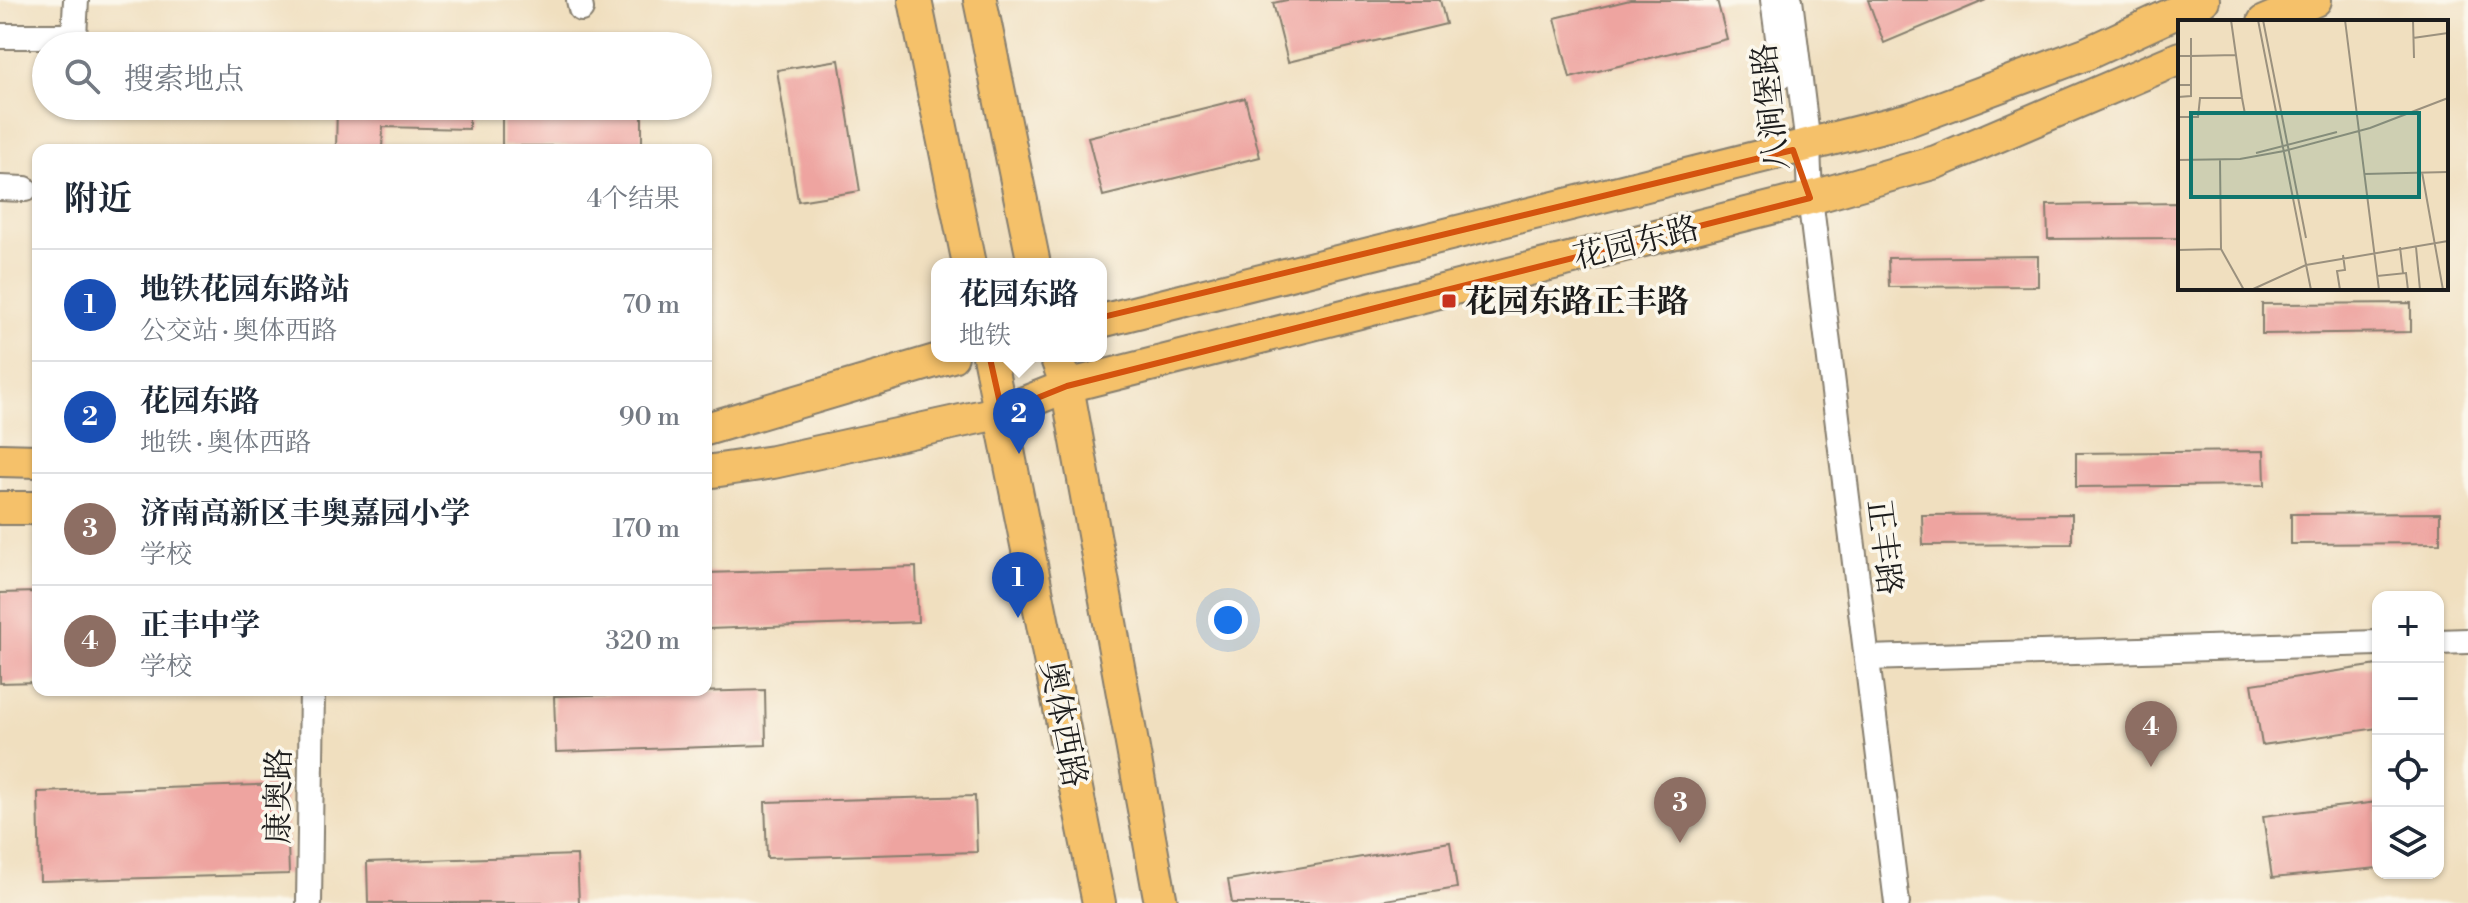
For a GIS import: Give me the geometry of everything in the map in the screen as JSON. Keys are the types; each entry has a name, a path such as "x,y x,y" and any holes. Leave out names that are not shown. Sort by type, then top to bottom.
{"main road":[{"path":"915,0 968,258"},
{"path":"980,0 1033,258"},
{"name":"花园东路","path":"1107,320 1911,119 2088,53 2203,0"},
{"path":"2269,20 2315,0"},
{"name":"花园东路","path":"712,471 773,462 1002,412 1067,386 1810,198 1936,162 2178,59"},
{"path":"712,427 932,362"},
{"name":"奥体西路","path":"990,362 1099,903"},
{"name":"奥体西路","path":"1058,362 1067,386 1161,903"},
{"path":"0,460 32,461"},
{"path":"0,508 32,508"}],"street":[{"path":"74,32 76,0"},
{"name":"八涧堡路","path":"1773,0 1810,198"},
{"name":"八涧堡路","path":"1790,0 1800,148"},
{"path":"0,36 32,36"},
{"path":"0,188 25,189"},
{"name":"正丰路","path":"1810,198 1897,903"},
{"path":"2444,642 2468,641"},
{"path":"1867,658 2372,643"},
{"name":"康奥路","path":"309,903 312,696"}],"highlighted area":[{"path":"1793,150 1810,198 1067,386 1002,412 987,345"}],"building":[{"path":"1287,0 1440,0 1446,24 1288,62 1273,3"},
{"path":"1630,0 1717,0 1727,39 1570,78 1555,18"},
{"path":"1868,0 1986,0 1884,43"},
{"path":"839,60 860,191 798,201 777,70"},
{"path":"1245,98 1260,157 1103,196 1088,137"},
{"path":"337,120 469,120 469,129 383,127 382,144 336,144"},
{"path":"502,120 642,120 642,144 502,144"},
{"path":"2178,203 2178,238 2048,239 2047,205"},
{"path":"2038,256 2038,286 1889,287 1888,258"},
{"path":"2411,303 2411,332 2262,334 2262,304"},
{"path":"2264,451 2265,485 2076,487 2076,453"},
{"path":"2440,513 2440,543 2291,544 2291,514"},
{"path":"2072,514 2072,544 1923,545 1922,515"},
{"path":"916,567 918,622 712,629 712,573"},
{"path":"32,592 32,682 0,683 0,593"},
{"path":"2372,666 2372,729 2262,745 2252,684"},
{"path":"765,690 766,745 556,752 554,696 712,696 712,692"},
{"path":"286,784 289,874 40,881 38,792"},
{"path":"975,796 977,852 767,858 765,802"},
{"path":"2372,803 2372,869 2272,878 2263,816"},
{"path":"1450,842 1457,888 1368,903 1232,903 1228,880"},
{"path":"577,855 579,903 368,903 367,862"}],"place":[{"name":"花园东路正丰路","path":"1449,301"},
{"name":"花园东路","path":"1019,454"},
{"name":"地铁花园东路站","path":"1018,618"},
{"name":"正丰中学","path":"2151,767"},
{"name":"济南高新区丰奥嘉园小学","path":"1680,843"}]}
